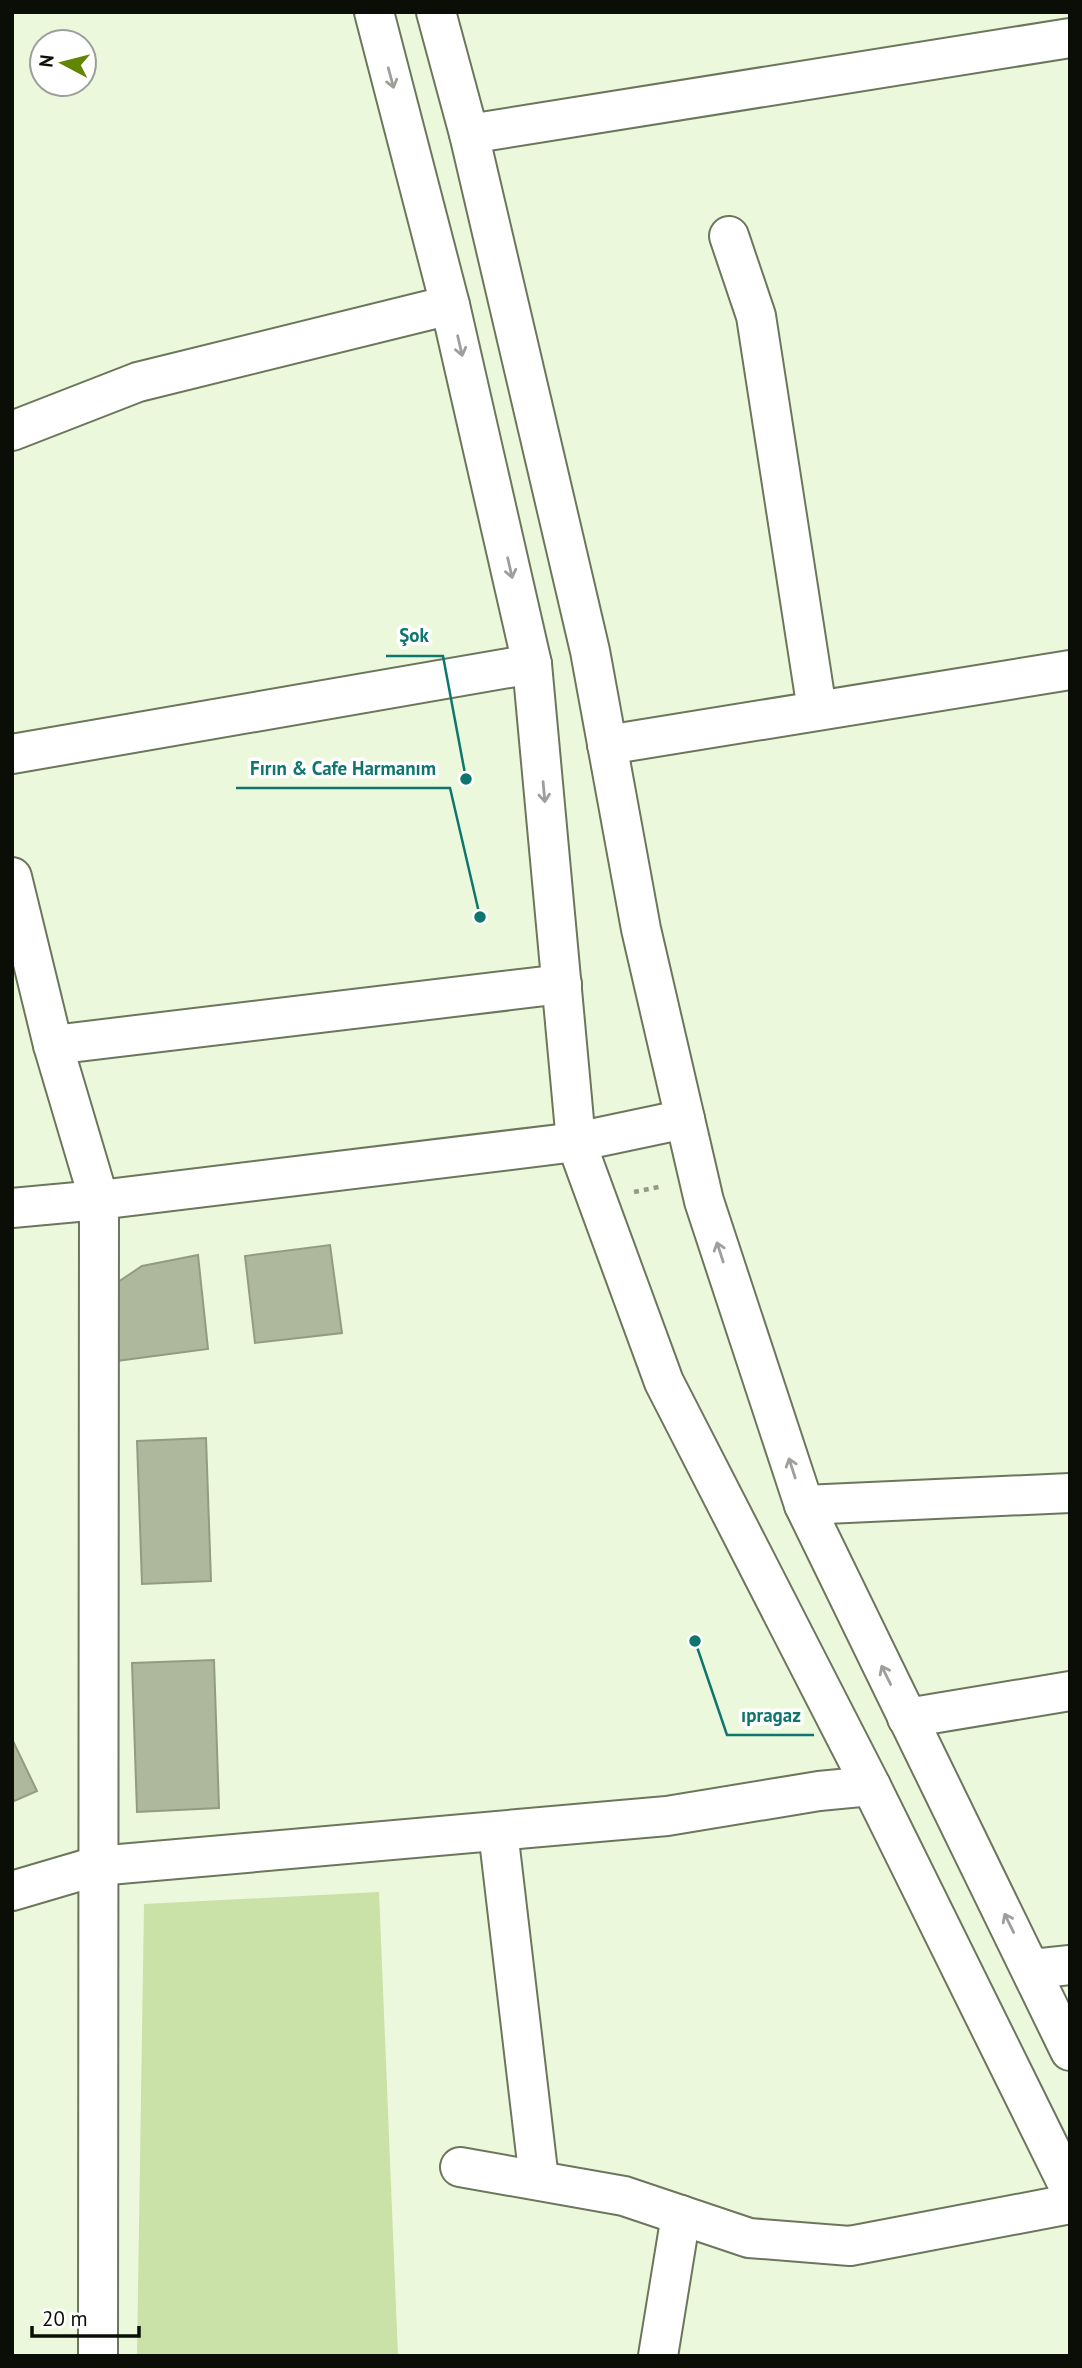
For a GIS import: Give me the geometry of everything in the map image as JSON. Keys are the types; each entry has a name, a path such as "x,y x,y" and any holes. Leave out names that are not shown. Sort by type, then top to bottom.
{"street":[{"path":"374,12 450,305 532,664 576,1142 664,1382 871,1786 1070,2189"},
{"path":"436,12 469,134 590,651 641,929 704,1201 804,1505 1070,2051"},
{"path":"469,134 1070,38"},
{"path":"729,236 756,316 817,710"},
{"path":"12,431 138,382 450,305"},
{"path":"12,754 532,664"},
{"path":"607,745 1070,670"},
{"path":"12,877 53,1045 99,1200 98,2356"},
{"path":"53,1045 562,984"},
{"path":"12,1208 99,1200 576,1142 685,1119"},
{"path":"804,1505 1070,1493"},
{"path":"907,1718 1070,1691"},
{"path":"12,1891 97,1866 667,1816 820,1791 871,1786"},
{"path":"498,1831 539,2180"},
{"path":"1032,1969 1070,1965"},
{"path":"460,2167 624,2196 749,2238 850,2246 1070,2204"},
{"path":"658,2356 681,2215"}],"path":[{"path":"597,1201 698,1178"}],"green space":[{"path":"379,1892 398,2356 137,2356 144,1904"}],"building":[{"path":"330,1245 342,1333 255,1343 245,1256"},
{"path":"198,1255 208,1349 116,1361 115,1284 142,1266"},
{"path":"206,1438 211,1581 142,1584 137,1441"},
{"path":"214,1660 219,1808 137,1812 132,1663"},
{"path":"12,1739 37,1791 12,1802"}],"place":[{"name":"Şok","path":"466,779"},
{"name":"Fırın & Cafe Harmanım","path":"480,917"},
{"name":"ıpragaz","path":"695,1641"}]}
